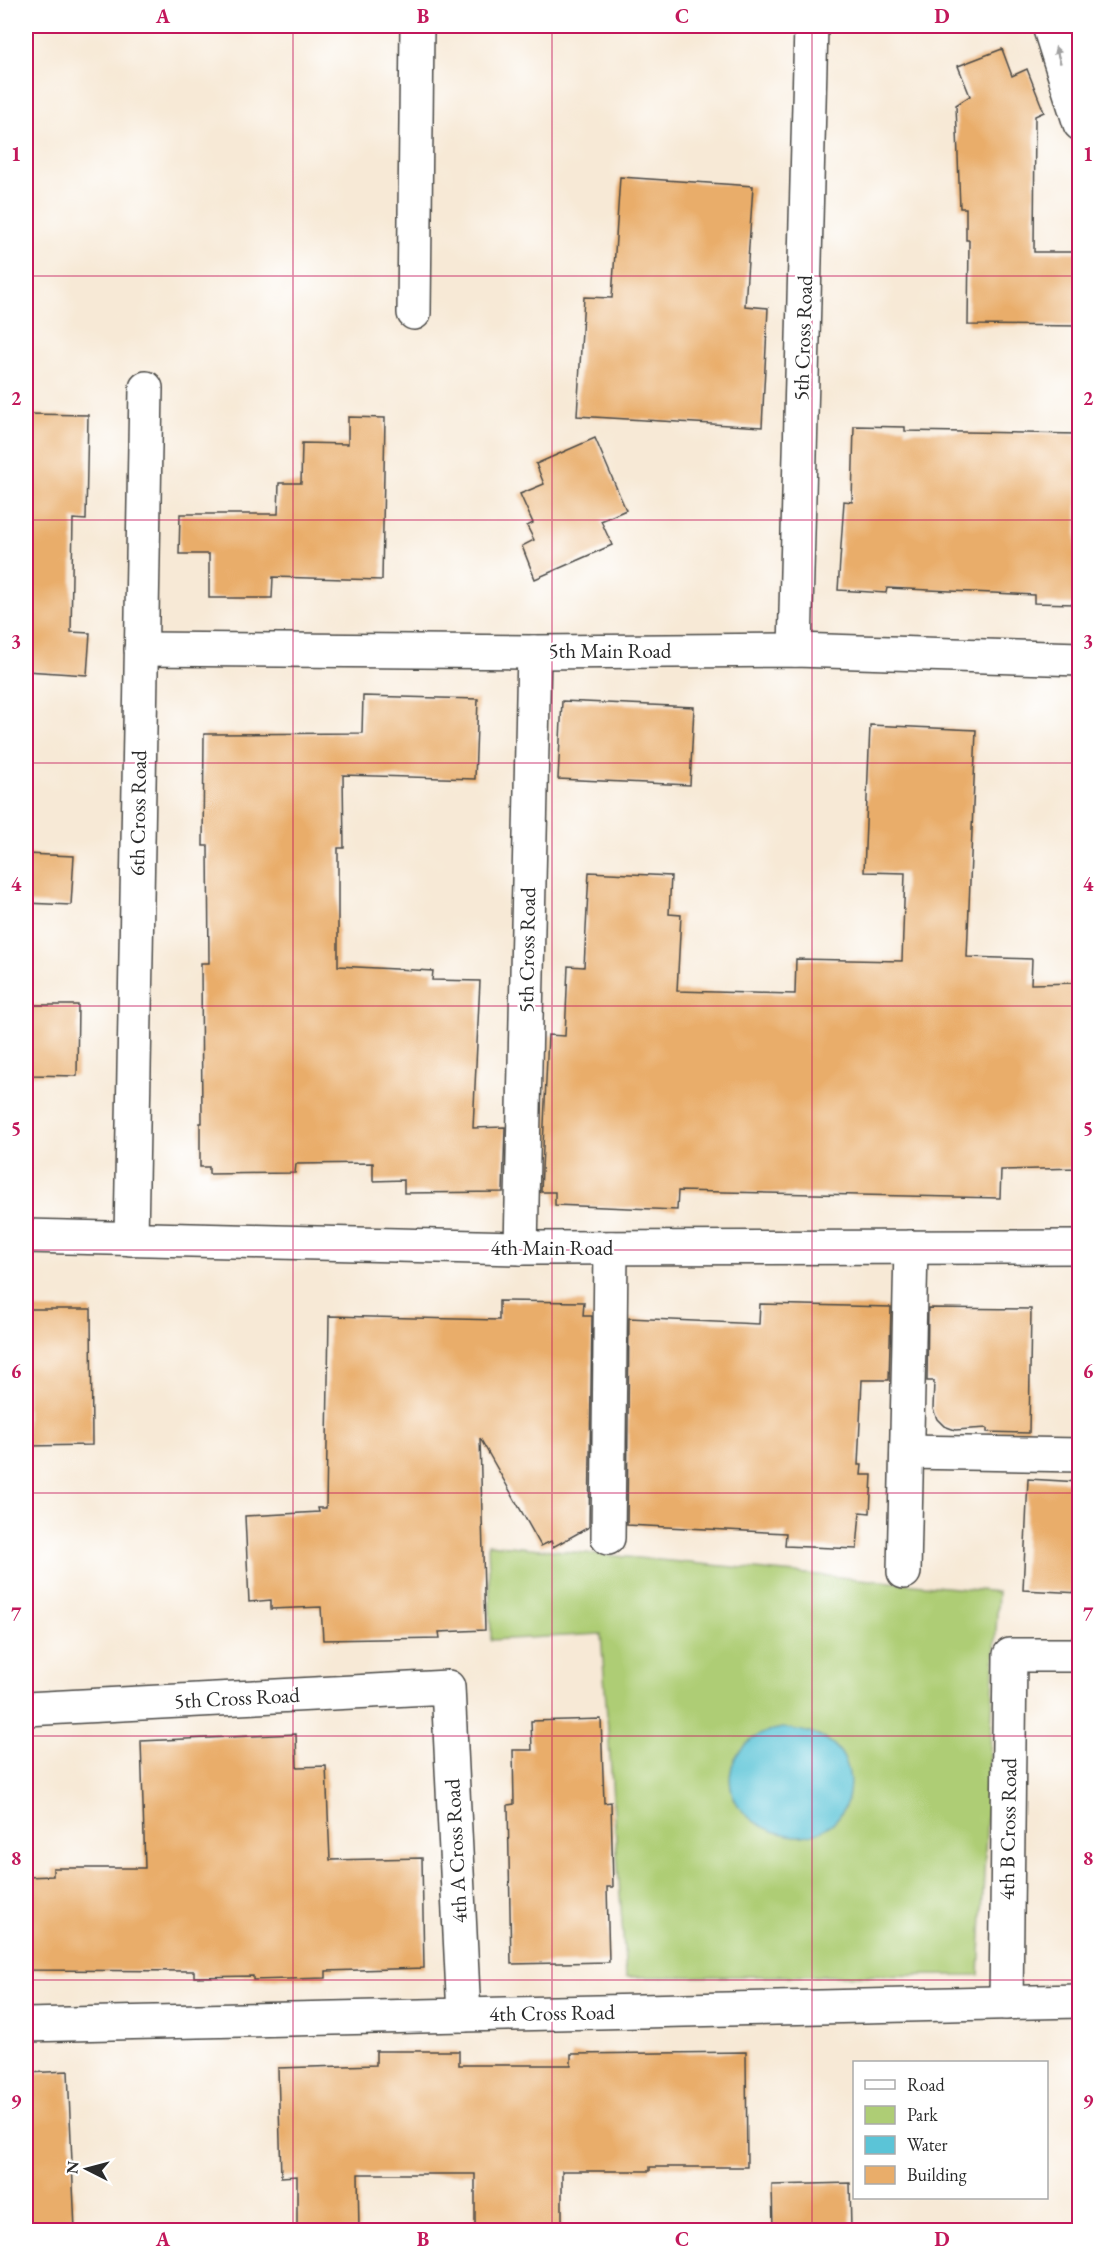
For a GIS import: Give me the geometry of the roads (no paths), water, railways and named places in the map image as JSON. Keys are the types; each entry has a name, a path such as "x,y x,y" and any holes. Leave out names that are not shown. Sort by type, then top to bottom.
{"street":[{"path":"414,313 417,26"},
{"name":"5th Cross Road","path":"795,650 811,26"},
{"path":"1049,26 1080,124"},
{"name":"6th Cross Road","path":"131,1239 146,388"},
{"name":"5th Main Road","path":"141,649 534,652 795,650 1080,659"},
{"name":"5th Cross Road","path":"521,1248 534,652"},
{"name":"4th Main Road","path":"26,1236 521,1248 1080,1247"},
{"path":"904,1572 911,1247"},
{"path":"608,1538 611,1248"},
{"path":"907,1452 1080,1455"},
{"name":"4th B Cross Road","path":"1006,2003 1010,1655 1080,1655"},
{"name":"5th Cross Road","path":"26,1709 448,1687"},
{"name":"4th A Cross Road","path":"448,1687 464,2015"},
{"name":"4th Cross Road","path":"26,2025 1080,2001"}],"water":[{"path":"783,1728 811,1733 827,1740 844,1758 848,1770 849,1795 845,1807 829,1826 808,1835 795,1836 773,1831 753,1821 739,1807 732,1791 730,1775 735,1759 745,1745 761,1734"}]}
